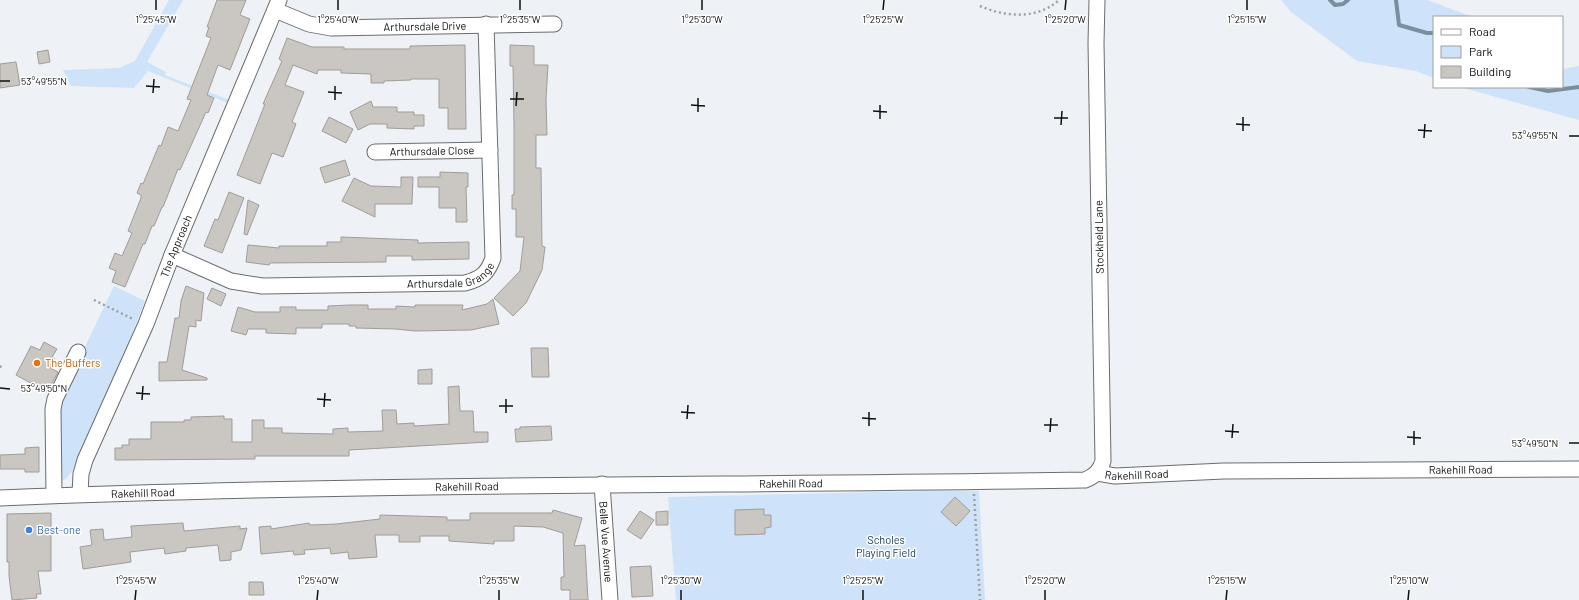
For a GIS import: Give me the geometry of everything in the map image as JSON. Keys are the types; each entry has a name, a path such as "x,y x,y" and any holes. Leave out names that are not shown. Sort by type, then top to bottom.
{"street":[{"name":"Stockheld Lane","path":"1097,0 1096,51 1103,461 1097,473"},
{"name":"Arthursdale Drive","path":"277,5 309,24 332,28 486,24 554,24"},
{"name":"The Approach","path":"80,494 81,474 86,460 146,324 172,255 277,5"},
{"name":"Arthursdale Grange","path":"172,255 231,281 262,286 465,283 484,275 490,267 493,258 486,24"},
{"name":"Arthursdale Close","path":"374,152 490,150"},
{"path":"54,495 53,409 55,399 78,352"},
{"name":"Rakehill Road","path":"0,498 80,494 602,484 1085,480 1097,473 1115,476 1224,471 1579,469"},
{"name":"Belle Vue Avenue","path":"602,484 610,600"}],"path":[{"path":"980,6 998,13 1017,15 1044,9 1059,0"},
{"path":"94,300 146,324"},
{"path":"0,366 3,369"},
{"path":"974,482 980,600"}],"green space":[{"path":"169,0 183,0 147,62 166,72 165,75 229,100 228,103 148,71 134,88 71,86 63,70 119,68 135,61"},
{"path":"1281,0 1427,0 1470,16 1433,16 1433,78 1416,71 1357,61 1291,12"},
{"path":"1579,66 1579,120 1464,88 1563,88 1563,69"},
{"path":"114,286 145,301 115,376 73,470 66,479 61,481 58,409 72,374"},
{"name":"Scholes Playing Field","path":"979,491 985,600 676,600 668,497"}],"building":[{"path":"217,0 246,0 240,15 250,19 230,70 218,65 207,95 214,98 208,113 206,112 180,170 178,169 163,207 154,226 152,226 145,244 143,244 125,287 112,282 116,271 109,268 115,253 122,256 132,233 128,231 141,198 141,195 137,193 141,183 143,184 159,145 161,146 168,127 178,131 191,100 187,99 211,38 206,36 209,27 207,27"},
{"path":"287,38 312,47 344,47 344,49 410,49 410,46 465,45 466,129 448,129 448,108 439,108 439,79 411,79 384,81 384,83 371,83 371,74 341,73 341,70 318,70 317,74 293,65 285,85 304,92 292,122 296,124 283,157 272,153 260,184 237,175 265,104 263,104 282,61 279,59"},
{"path":"510,45 534,46 534,65 548,65 546,100 547,135 536,135 536,168 541,168 542,246 545,247 542,270 526,303 513,316 494,298 520,271 524,237 516,237 516,209 512,209 512,195 514,195 514,125 513,66 510,66"},
{"path":"48,50 50,62 39,64 37,52"},
{"path":"16,62 20,85 0,88 0,64"},
{"path":"371,101 373,107 397,107 397,112 414,112 414,115 424,115 424,126 414,126 414,129 387,128 387,124 370,124 358,130 350,112"},
{"path":"329,117 353,129 346,143 322,131"},
{"path":"345,160 350,175 325,183 320,168"},
{"path":"440,172 468,173 468,187 466,187 467,222 456,222 456,208 439,208 439,187 418,187 418,177 440,177"},
{"path":"401,177 413,177 412,204 375,204 375,217 342,201 354,178 371,186 401,187"},
{"path":"229,192 244,198 222,253 204,246 215,219 218,220"},
{"path":"248,200 259,205 247,235 244,234"},
{"path":"341,237 418,240 418,243 469,242 469,259 412,260 412,256 386,256 386,262 270,263 269,265 246,262 248,245 279,248 279,246 327,246 327,242 341,242"},
{"path":"186,286 204,293 201,321 196,320 196,327 189,326 182,370 207,378 207,380 159,381 159,362 167,362 175,318 179,318 181,301"},
{"path":"212,288 226,294 221,306 207,299"},
{"path":"493,299 499,324 471,330 415,331 356,328 356,326 349,326 349,324 322,324 322,328 296,328 296,334 266,333 266,329 248,329 246,335 231,331 238,307 255,312 280,312 280,307 296,307 296,310 328,310 328,306 349,305 368,305 368,309 396,309 396,306 415,307 415,305 463,305 462,310 487,304"},
{"name":"The Buffers","path":"44,342 57,349 52,357 55,359 50,368 58,372 47,392 16,375 31,346 40,350"},
{"path":"531,348 548,348 549,377 532,377"},
{"path":"432,369 432,384 418,384 418,370"},
{"path":"459,386 460,411 473,411 474,432 488,432 488,442 349,450 349,456 255,456 255,459 115,460 115,448 122,448 122,445 129,445 129,439 151,439 151,422 184,422 184,420 191,420 191,417 224,416 224,419 232,419 232,442 252,442 252,420 264,420 264,428 282,428 282,433 333,434 333,429 348,428 348,432 383,431 382,410 396,410 397,424 414,423 414,426 449,424 448,387"},
{"path":"551,426 552,440 516,442 515,429 520,429 520,427"},
{"path":"39,447 39,472 25,472 25,469 0,469 0,455 25,454 25,448"},
{"path":"955,497 970,511 956,526 941,512"},
{"path":"764,509 764,515 771,515 771,527 765,528 765,534 735,535 735,510"},
{"path":"553,510 582,518 574,546 585,545 588,600 570,600 570,590 561,590 561,577 564,577 563,533 543,527 514,526 514,541 494,541 494,544 449,541 449,536 420,536 420,542 399,542 399,535 375,535 377,557 349,559 348,552 331,554 330,548 304,550 305,554 294,555 293,551 261,554 259,527 271,526 271,529 309,523 310,525 336,524 380,519 380,515 447,517 447,520 470,520 470,513 552,513"},
{"path":"640,511 654,520 641,539 627,530"},
{"path":"668,511 668,525 656,525 656,512"},
{"path":"51,513 51,571 38,571 41,594 36,594 37,598 12,600 9,562 7,562 7,514"},
{"path":"183,523 184,531 240,526 240,529 247,528 241,550 231,552 231,560 220,561 218,545 186,548 186,551 165,554 164,548 130,552 131,562 83,569 80,547 92,545 90,530 103,529 104,540 132,537 131,526"},
{"path":"651,566 653,596 632,597 630,567"},
{"path":"249,582 263,582 264,595 249,595"}],"waterway":[{"path":"1330,0 1335,5 1343,4 1348,0"},
{"path":"1396,0 1399,25 1427,33 1433,33"},
{"path":"1534,88 1548,91 1579,87"}],"place":[{"name":"The Buffers","path":"37,363"},
{"name":"Best-one","path":"29,530"}]}
